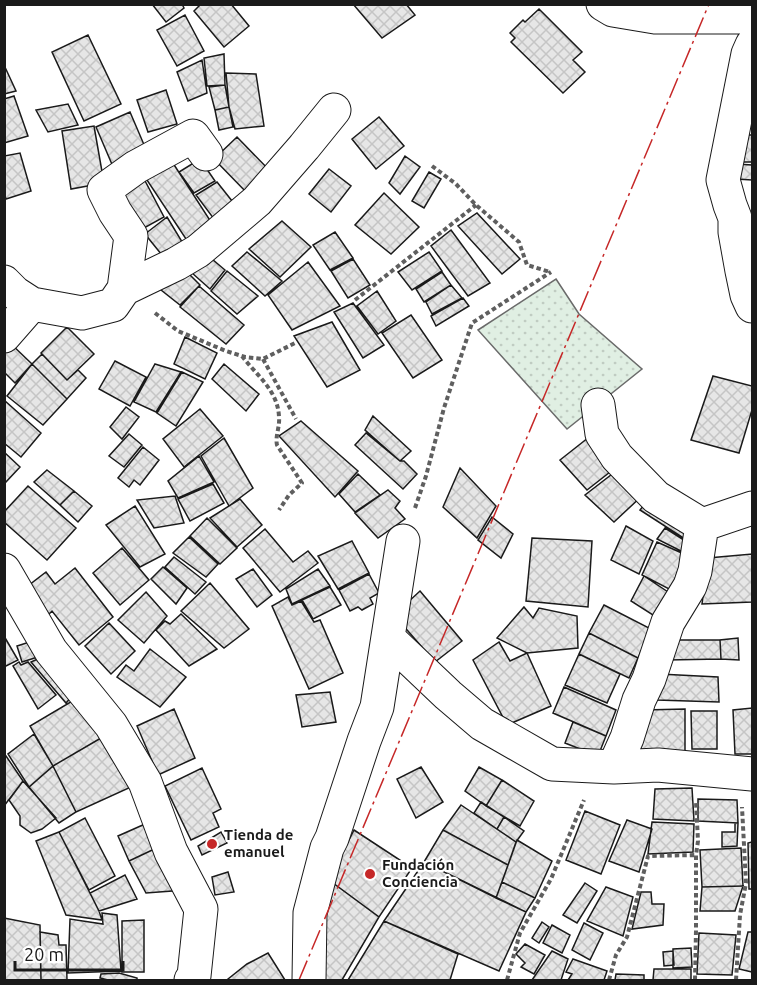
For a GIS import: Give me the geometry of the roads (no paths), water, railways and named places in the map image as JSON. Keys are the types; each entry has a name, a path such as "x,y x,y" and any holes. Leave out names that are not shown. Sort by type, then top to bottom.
{"street":[{"path":"603,4 614,10 655,17 753,17"},
{"path":"753,45 748,54 723,180 735,218 735,232 747,295 753,306"},
{"path":"124,289 198,251 257,201 334,110"},
{"path":"4,282 15,293 32,304 82,313 113,305 124,289 131,236 104,190 136,168 193,136 206,154"},
{"path":"4,336 32,304"},
{"path":"598,405 602,434 617,457 656,498 702,525 753,508"},
{"path":"606,766 627,738 668,621 690,586 695,571 702,525"},
{"path":"309,981 310,913 327,848 377,706 404,540"},
{"path":"4,570 51,651 111,725 145,782 171,852 201,909 194,976 191,981"},
{"path":"388,638 482,724 552,764 658,765 747,774"}],"place":[{"name":"Tienda de emanuel","path":"212,844"},
{"name":"Fundación Conciencia","path":"370,874"}]}
